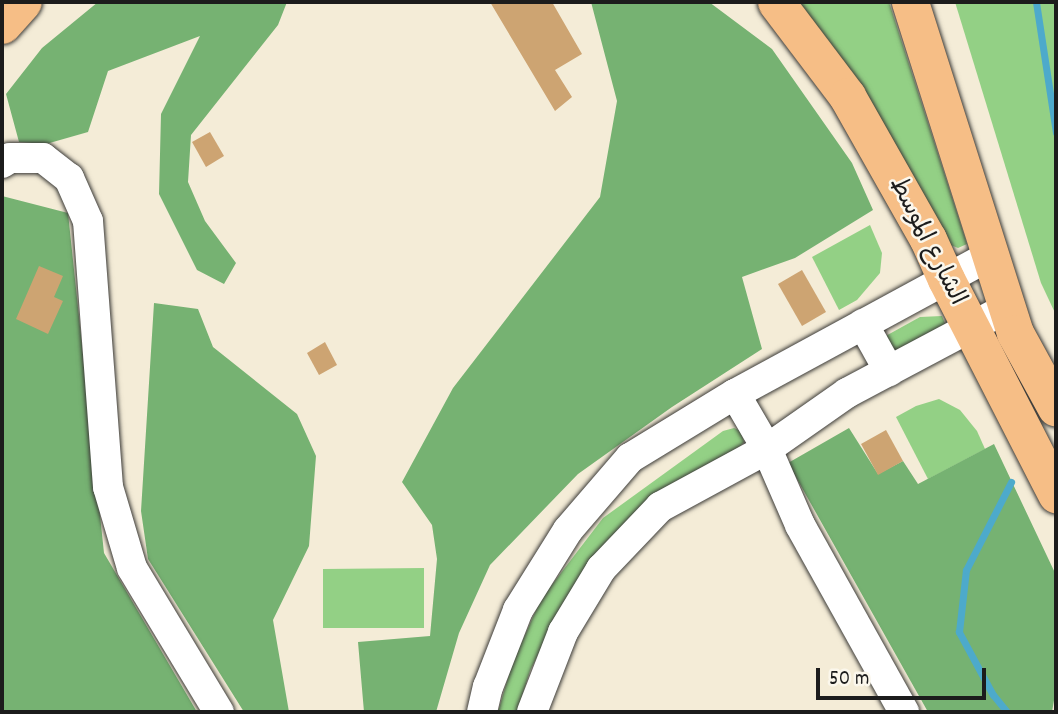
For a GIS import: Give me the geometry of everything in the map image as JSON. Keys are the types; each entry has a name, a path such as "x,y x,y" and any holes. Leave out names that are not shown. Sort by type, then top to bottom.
{"main road":[{"path":"2,25 23,2"},
{"name":"الشارع الموسط","path":"776,2 847,96 928,239 970,328 1056,494"},
{"name":"الشارع الموسط","path":"910,2 1015,333 1056,408"}],"lane":[{"path":"2,163 10,159 43,158 69,178 88,221 111,497 132,568 219,712"},
{"path":"482,712 488,687 518,610 568,530 630,458 735,394 991,256"},
{"path":"531,712 563,632 601,569 660,507 767,449 847,393 1007,308"},
{"path":"863,324 889,371"},
{"path":"735,394 767,449 800,525 904,712"}],"green space":[{"path":"98,2 287,2 278,25 191,135 188,182 205,221 236,263 224,284 197,270 159,194 161,114 200,36 108,71 88,132 46,144 19,142 6,94 42,48"},
{"path":"591,2 709,2 772,49 852,163 873,210 795,258 742,277 762,349 672,407 578,474 490,565 459,633 436,712 364,712 358,642 430,636 437,559 432,525 402,482 453,388 600,197 617,101"},
{"path":"790,2 889,2 967,244 958,248 948,244"},
{"path":"955,2 1056,2 1056,315 1041,283"},
{"path":"2,196 68,213 104,553 197,712 2,712"},
{"path":"870,225 882,253 880,273 857,300 839,310 812,257"},
{"path":"154,303 198,309 213,347 297,414 316,456 309,546 273,620 289,712 244,712 148,559 141,511"},
{"path":"942,316 946,326 894,360 882,338 920,317"},
{"path":"939,399 960,410 977,431 985,449 928,479 896,417 916,406"},
{"path":"734,428 741,431 744,442 736,451 711,462 635,519 556,618 530,671 517,712 498,712 512,664 541,599 603,518 723,431"},
{"path":"849,428 878,474 903,461 918,484 994,444 1056,575 1056,689 1052,712 928,712 788,463"},
{"path":"424,568 424,628 323,628 323,569"}],"building":[{"path":"490,2 552,2 582,54 555,70 572,97 555,111"},
{"path":"210,132 224,156 206,167 192,142"},
{"path":"39,266 63,276 54,297 63,301 48,334 16,319"},
{"path":"802,270 826,312 802,326 778,284"},
{"path":"325,342 337,365 319,375 307,353"},
{"path":"886,430 903,461 878,475 861,444"}],"waterway":[{"path":"1036,2 1056,132"},
{"path":"1007,712 993,695 959,632 966,570 1011,482"}]}
